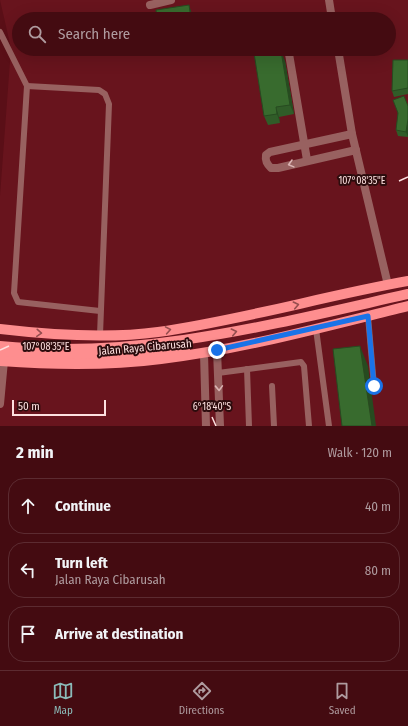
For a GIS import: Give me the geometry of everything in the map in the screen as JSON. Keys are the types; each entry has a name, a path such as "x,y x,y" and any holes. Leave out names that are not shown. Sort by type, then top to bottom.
{"main road":[{"name":"Jalan Raya Cibarusah","path":"0,329 74,335 156,332 268,311 408,281"},
{"name":"Jalan Raya Cibarusah","path":"0,346 33,349 158,344 211,337 408,294"},
{"name":"Jalan Raya Cibarusah","path":"1,359 177,350 230,342 408,300"},
{"name":"Jalan Raya Cibarusah","path":"1,359 86,364 160,359 204,353 316,329 408,306"}],"street":[{"path":"150,5 171,0"},
{"path":"329,0 331,12"},
{"path":"289,56 307,160"},
{"path":"339,56 352,134 388,285"},
{"path":"352,134 270,152 266,155 265,159 271,168 278,168 307,160 356,150"},
{"path":"217,350 220,426"},
{"path":"204,353 206,426"},
{"path":"0,404 1,359"}],"lane":[{"path":"0,32 27,86 14,293 15,298 18,302 100,311"},
{"path":"27,86 99,90 105,94 109,104 100,335"},
{"path":"368,316 374,386"},
{"path":"316,329 329,426"},
{"path":"218,373 299,362 303,363 309,426"},
{"path":"246,369 249,426"},
{"path":"272,386 274,426"}],"shaded area":[{"path":"0,0 408,0 408,426 0,426 0,196 11,48"}],"building":[{"path":"189,5 190,12 156,12 156,10"},
{"path":"254,56 282,56 290,105 276,107 277,114 264,116"},
{"path":"393,60 408,60 408,88 392,91"},
{"path":"404,96 408,106 406,132 396,130 398,113 393,100"},
{"path":"360,346 372,426 342,426 333,349"}],"route":[{"path":"217,350 316,329 368,316 374,386"}]}
